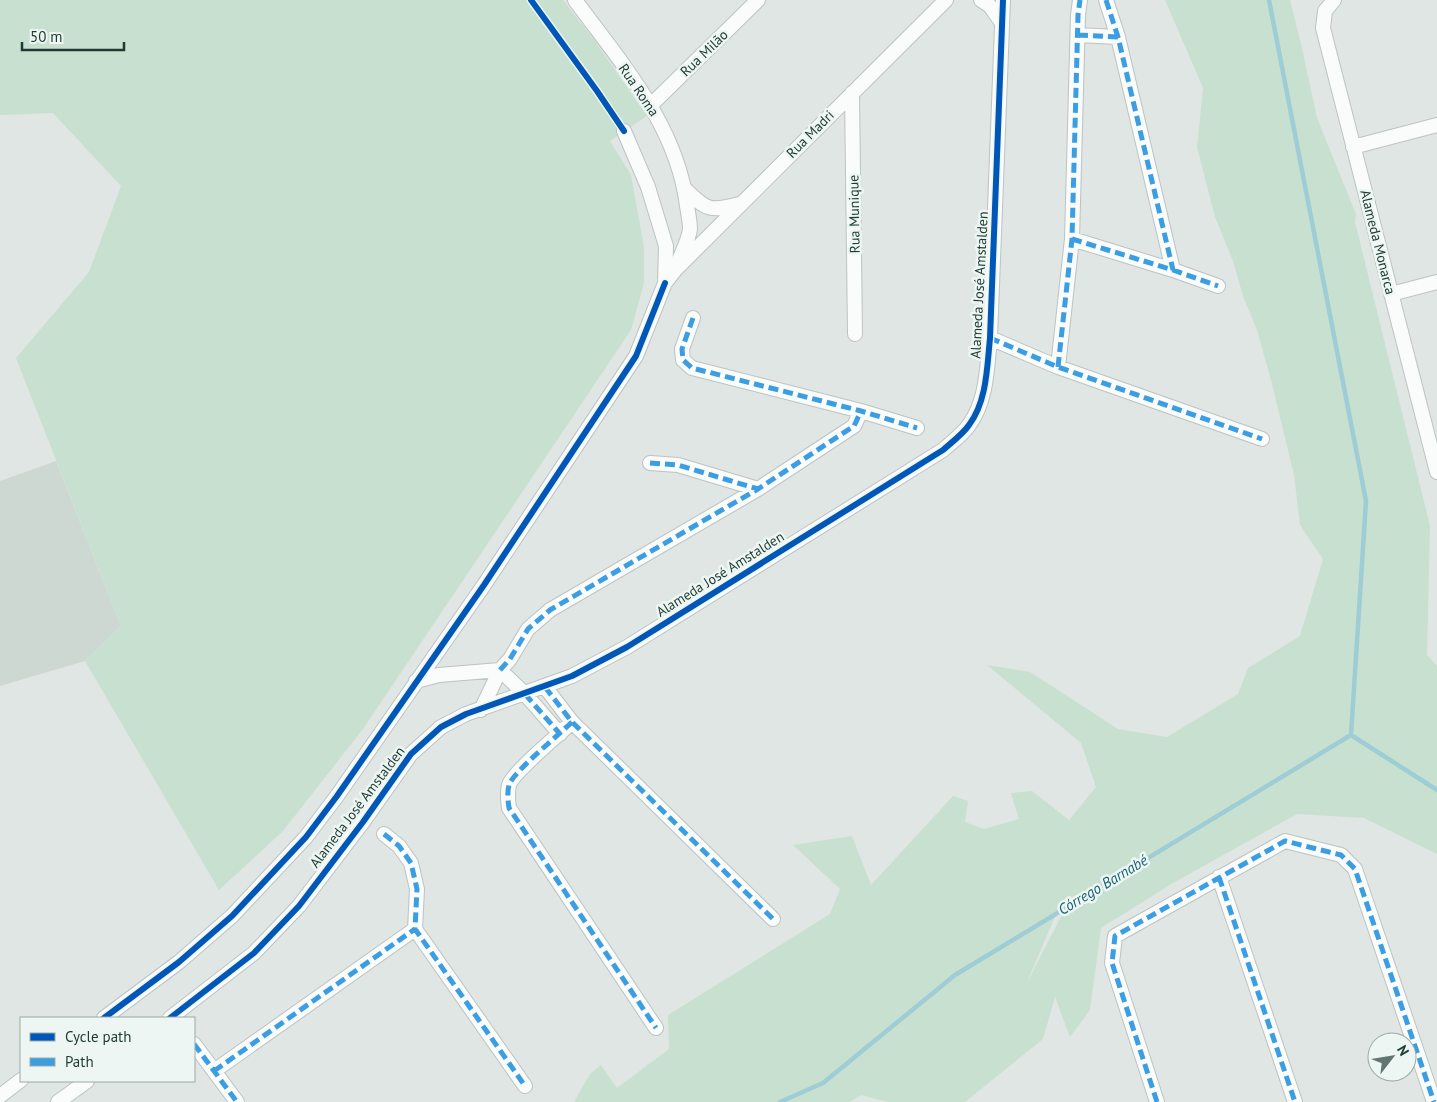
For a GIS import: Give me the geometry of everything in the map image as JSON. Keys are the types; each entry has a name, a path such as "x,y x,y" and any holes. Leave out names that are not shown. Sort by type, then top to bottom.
{"street":[{"name":"Rua Roma","path":"575,0 650,105 662,124 671,145 685,189 690,230 676,269"},
{"name":"Rua Milão","path":"650,105 758,0"},
{"name":"Rua Madri","path":"676,269 946,0"},
{"path":"981,0 990,6 1002,23"},
{"name":"Alameda José Amstalden","path":"174,1017 254,953 299,906 364,822 411,754 440,727 466,714 572,676 627,646 943,450 969,426 981,404 990,338 1003,0"},
{"path":"1058,367 1072,239 1080,0"},
{"path":"1106,0 1118,36 1174,270"},
{"name":"Alameda Monarca","path":"1334,0 1324,12 1323,28 1391,294 1433,440 1437,472"},
{"path":"1078,35 1118,36"},
{"name":"Rua Munique","path":"852,93 855,334"},
{"path":"1353,147 1437,126"},
{"path":"624,131 648,187 663,233 666,246 665,283"},
{"path":"685,189 698,202 710,209 721,209 741,203"},
{"path":"1072,239 1174,270 1218,286"},
{"path":"105,1017 179,962 232,916 306,838 484,585 636,356 665,283 676,269"},
{"path":"1391,294 1437,282"},
{"path":"693,318 682,350 683,360 692,368 861,411 917,428"},
{"path":"990,338 1058,367 1262,440"},
{"path":"481,710 500,670 510,659 528,629 550,610 758,489 854,426 861,411"},
{"path":"650,463 678,465 758,489"},
{"path":"416,681 439,675 500,670 525,694 560,734"},
{"path":"545,687 572,722 773,919"},
{"path":"572,722 526,764 509,783 509,808 656,1028"},
{"path":"384,834 399,846 411,863 417,889 415,930 525,1086"},
{"path":"1157,1102 1112,963 1114,936 1285,841 1341,855 1355,869 1434,1102"},
{"path":"1219,877 1295,1102"},
{"path":"214,1071 415,930"},
{"path":"195,1045 237,1102"},
{"path":"0,1096 20,1081"},
{"path":"58,1102 86,1082"}],"shaded area":[{"path":"56,461 121,626 85,661 0,686 0,481"}],"green space":[{"path":"0,0 563,0 595,41 647,116 610,141 631,175 644,247 644,283 631,330 363,729 283,831 219,890 85,661 121,626 16,358 89,272 121,186 53,113 0,115"},
{"path":"1165,0 1290,0 1317,118 1356,214 1355,222 1430,526 1427,655 1437,666 1437,854 1364,818 1297,814 1173,883 1101,928 1090,1010 1070,1037 1055,997 1043,1039 965,1102 888,1102 861,1095 850,1102 574,1102 590,1074 601,1065 617,1088 669,1049 668,1015 830,914 840,889 793,845 852,836 871,885 953,796 968,801 965,822 984,829 1019,819 1011,793 1032,791 1069,820 1096,787 1081,743 987,665 1030,672 1118,729 1167,737 1238,694 1248,668 1300,636 1323,559 1300,525 1294,475 1271,380 1257,330 1243,296 1233,261 1215,217 1197,147 1203,88","holes":["1072,895 1029,979 1054,919"]}],"waterway":[{"path":"1269,0 1366,501 1351,735"},
{"name":"Córrego Barnabé","path":"780,1102 823,1083 955,975 1351,735 1437,790"}],"marked path":[{"path":"1058,367 1072,239 1080,0"},
{"path":"1106,0 1118,37 1173,270"},
{"path":"1078,35 1118,37"},
{"path":"1072,239 1218,286"},
{"path":"693,318 682,349 683,360 692,368 861,411 917,428"},
{"path":"990,338 1058,367 1262,439"},
{"path":"500,670 510,659 528,629 550,610 758,489 854,426 861,411"},
{"path":"650,463 678,465 758,489"},
{"path":"545,687 572,722 773,919"},
{"path":"525,694 560,734"},
{"path":"572,722 512,779 508,791 509,808 656,1028"},
{"path":"384,834 399,846 411,863 417,889 415,929 525,1086"},
{"path":"1157,1102 1112,963 1115,936 1285,841 1341,855 1355,869 1434,1102"},
{"path":"1219,877 1295,1102"},
{"path":"214,1071 415,929"},
{"path":"195,1045 237,1102"}],"cycle path":[{"path":"531,0 624,131"},
{"path":"171,1017 254,953 299,906 363,822 411,754 441,727 466,714 572,676 627,647 943,450 967,428 975,416 983,395 990,338 1003,0"},
{"path":"105,1017 179,962 232,916 306,837 337,796 484,585 636,356 665,283"}]}
